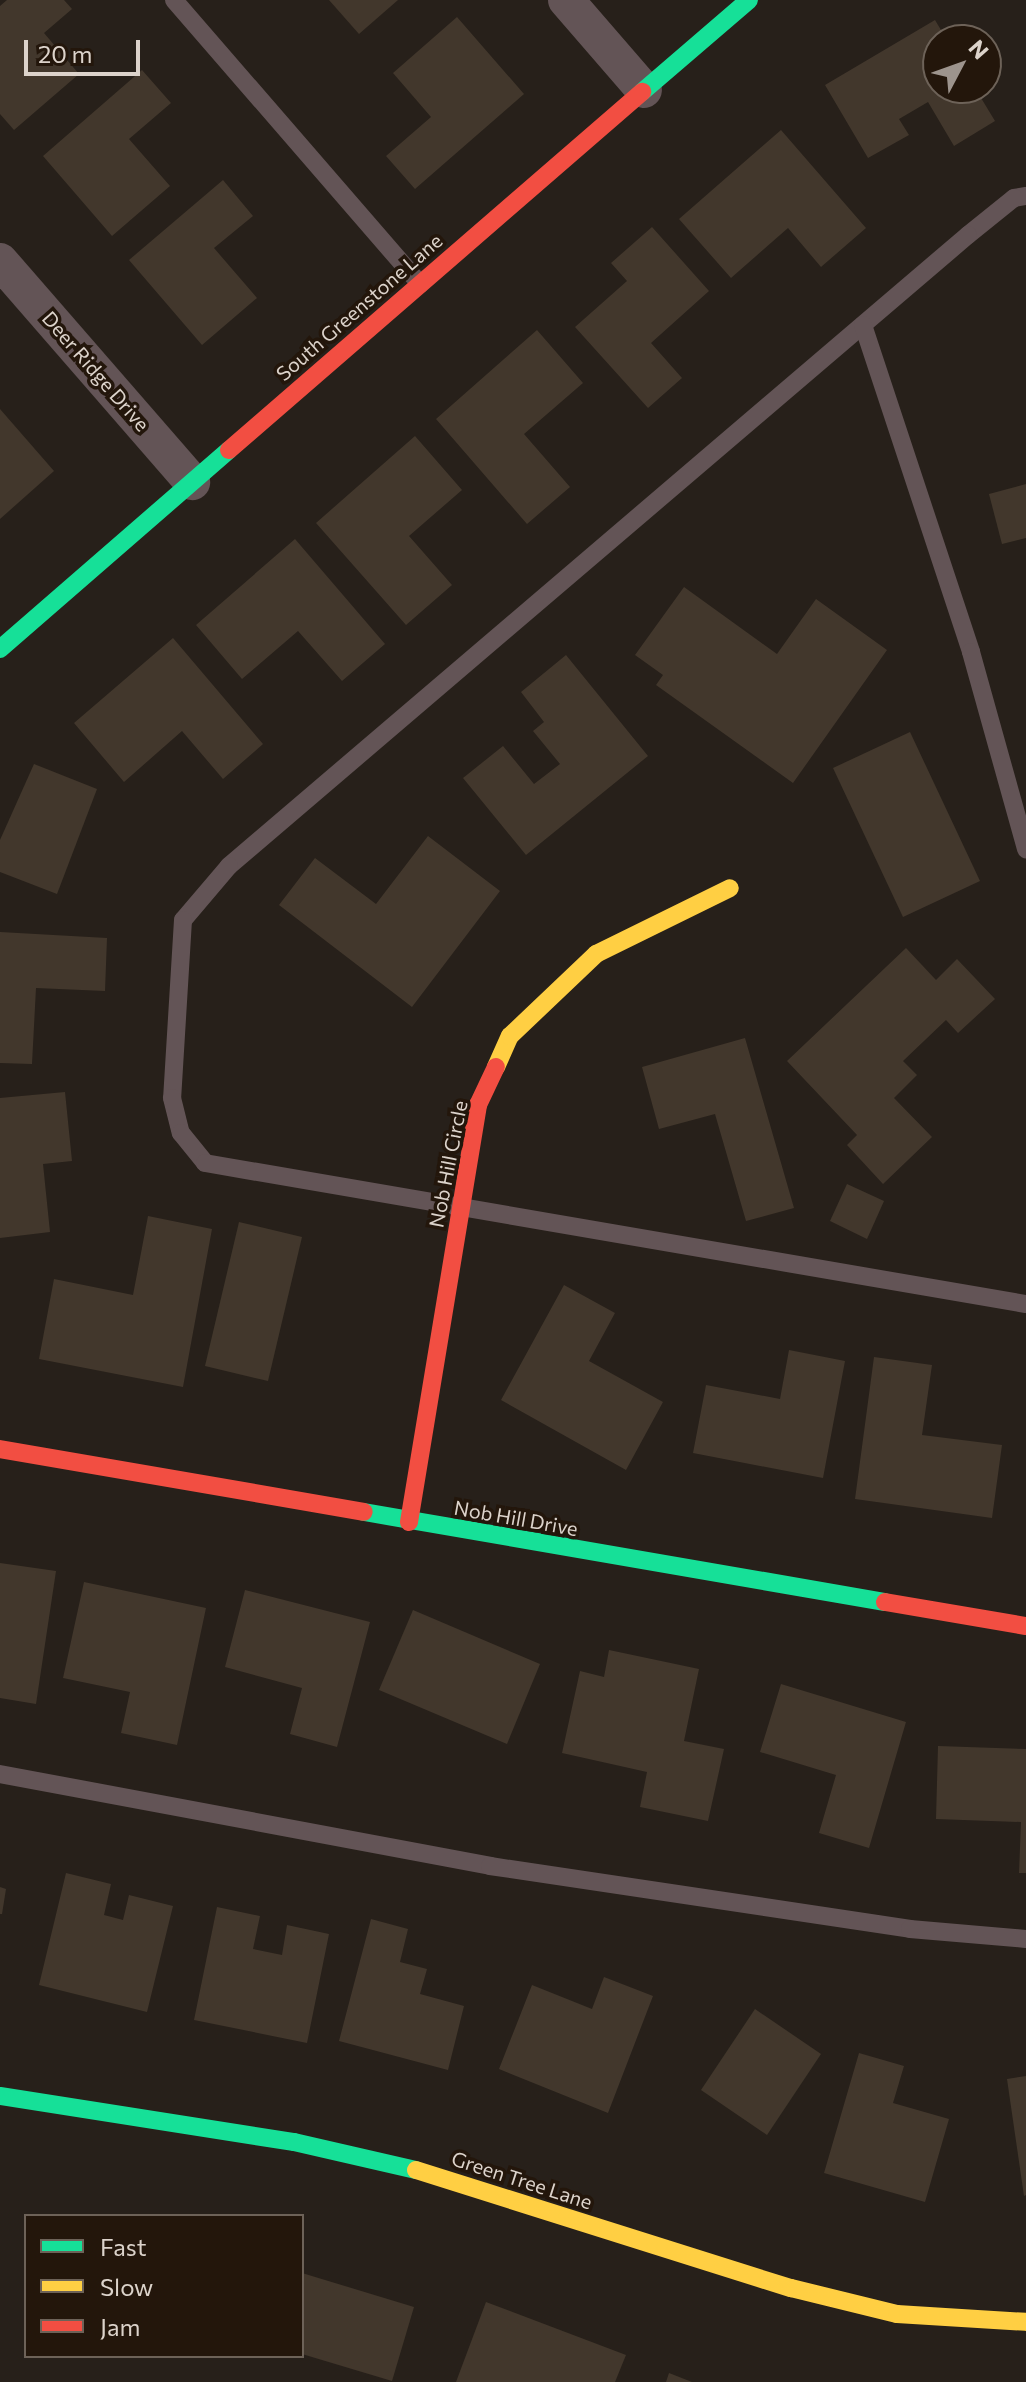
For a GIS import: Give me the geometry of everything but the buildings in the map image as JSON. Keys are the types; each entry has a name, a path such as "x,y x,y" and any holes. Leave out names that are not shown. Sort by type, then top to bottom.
{"street":[{"path":"566,0 644,90"},
{"name":"South Greenstone Lane","path":"0,649 749,0"},
{"name":"Deer Ridge Drive","path":"0,261 192,482"},
{"name":"Nob Hill Circle","path":"409,1522 478,1105 510,1036 596,954 730,888"},
{"name":"Nob Hill Drive","path":"0,1449 409,1522 1026,1626"},
{"name":"Green Tree Lane","path":"0,2096 294,2142 390,2162 791,2288 897,2314 1026,2322"}],"lane":[{"path":"174,0 420,284"},
{"path":"1026,196 1014,198 229,866 183,920 172,1098 181,1133 205,1163 1026,1304"},
{"path":"863,325 971,652 1026,849"},
{"path":"0,1774 490,1866 910,1929 1026,1939"}],"traffic: fast":[{"path":"642,92 749,0"},
{"path":"0,649 229,450"},
{"path":"364,1512 885,1602"},
{"path":"0,2096 294,2142 416,2170"}],"traffic: slow":[{"path":"496,1067 510,1036 596,954 730,888"},
{"path":"416,2170 791,2288 897,2314 1026,2322"}],"traffic: jam":[{"path":"229,450 642,92"},
{"path":"409,1522 478,1105 496,1067"},
{"path":"0,1449 364,1512"},
{"path":"885,1602 1026,1626"}]}
